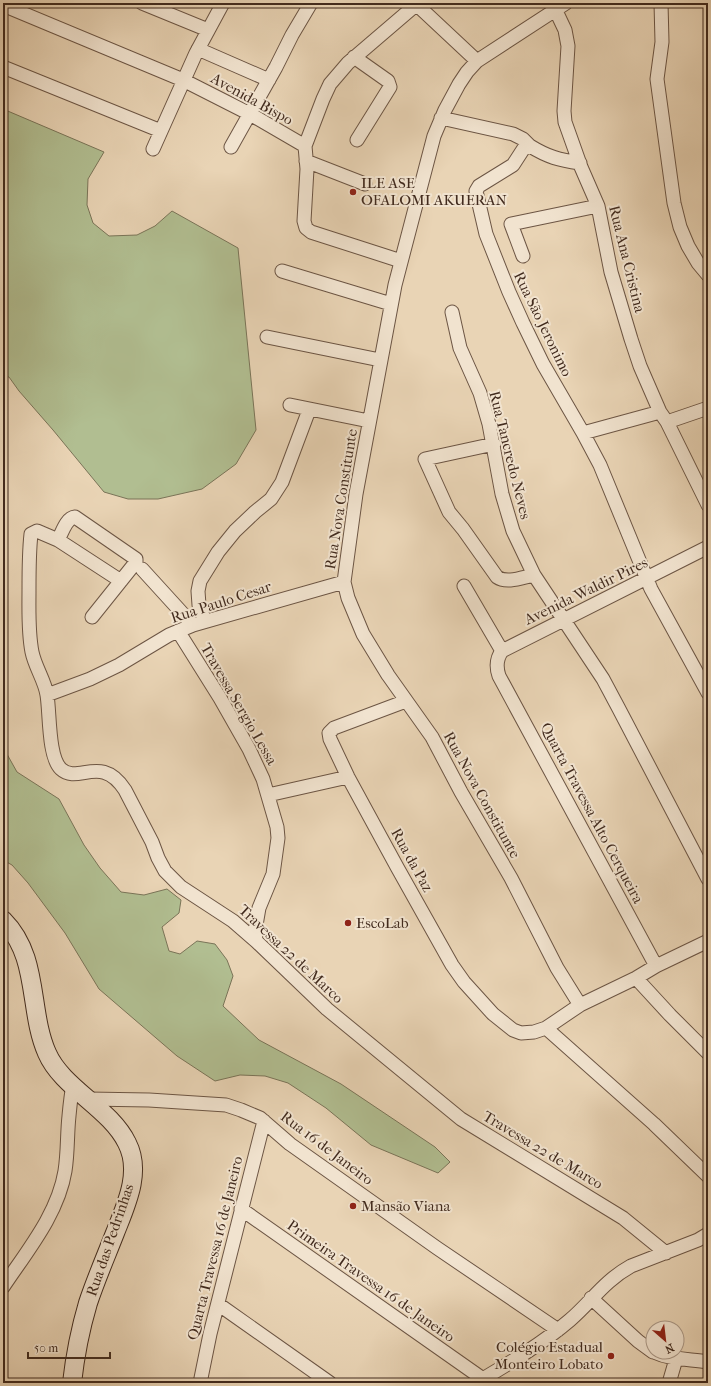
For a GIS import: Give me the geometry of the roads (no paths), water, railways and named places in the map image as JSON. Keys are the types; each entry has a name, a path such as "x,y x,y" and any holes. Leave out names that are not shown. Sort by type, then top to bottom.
{"main road":[{"name":"Rua das Pedrinhas","path":"3,920 15,935 28,963 42,1038 47,1054 56,1068 118,1128 128,1144 133,1159 133,1173 127,1202 89,1302 77,1347 72,1383"}],"street":[{"path":"142,3 208,30"},
{"path":"153,149 183,80 223,3"},
{"path":"231,147 311,3"},
{"path":"401,261 310,232 306,228 304,221 305,146 323,99 330,84 340,70 417,3 477,61"},
{"path":"661,3 662,42 657,79 673,195 677,216 684,236 693,255 708,275"},
{"name":"Avenida Bispo","path":"3,5 183,80 250,114 305,146"},
{"name":"Rua Nova Constitunte","path":"561,7 477,61 459,84 441,118 434,136 391,304 356,494 344,582 348,598 363,634 379,662 432,738 468,805 511,878 557,968 580,1005"},
{"name":"Rua Ana Cristina","path":"561,7 568,46 564,111 566,122 580,163 598,206 611,272 630,339 640,366 663,417 708,505"},
{"path":"198,49 269,80"},
{"path":"354,57 388,81 390,84 390,87 357,140"},
{"path":"3,66 162,131"},
{"path":"441,118 513,134 523,139 542,154 556,159 580,163"},
{"name":"Rua São Jeronimo","path":"530,146 524,148 513,165 492,179 478,186 476,191 486,234 509,292 543,364 600,465 647,579 662,611 708,693"},
{"path":"306,161 365,184"},
{"path":"523,256 511,224 598,206"},
{"path":"282,271 391,304"},
{"name":"Rua Tancredo Neves","path":"452,312 460,348 484,406 494,444 508,520 534,575 603,679 708,879"},
{"path":"267,337 380,360"},
{"path":"290,405 369,421"},
{"path":"583,433 708,408"},
{"path":"199,623 198,591 200,581 218,552 235,531 271,499 282,482 309,410"},
{"path":"494,444 425,459 449,512 497,577 500,580 506,580 534,575"},
{"path":"121,581 58,540 72,517 75,517 134,557 139,565 199,623"},
{"name":"Travessa 22 de Marco","path":"58,540 37,531 31,534 29,555 29,616 31,646 47,695 52,743 56,760 60,768 69,774 95,770 104,772 121,783 136,810 165,871 181,887 222,913 256,941 327,1009 461,1119 623,1218 666,1253"},
{"name":"Avenida Waldir Pires","path":"502,651 708,547"},
{"path":"92,617 121,581 139,565"},
{"name":"Rua Paulo Cesar","path":"47,695 64,690 90,679 119,665 169,635 199,623 344,582"},
{"path":"464,586 502,651"},
{"name":"Travessa Sergio Lessa","path":"178,631 220,698 249,749 263,779 277,827 278,838 273,874 257,914 255,931 256,941"},
{"name":"Quarta Travessa Alto Cerqueira","path":"502,651 497,659 497,669 500,676 656,966"},
{"name":"Rua da Paz","path":"406,701 331,730 329,735 330,739 348,777 452,965 464,982 493,1014 513,1030 521,1033 534,1032 546,1028"},
{"path":"268,795 348,777"},
{"path":"708,940 656,966 636,978 580,1005 546,1028 654,1124 708,1176"},
{"path":"636,978 708,1053"},
{"path":"3,1287 35,1240 49,1216 59,1194 65,1171 68,1148 69,1116 73,1085"},
{"name":"Rua 16 de Janeiro","path":"88,1099 149,1100 226,1105 241,1110 264,1121 290,1144 437,1248 558,1330"},
{"name":"Quarta Travessa 16 de Janeiro","path":"200,1383 203,1361 264,1121"},
{"name":"Primeira Travessa 16 de Janeiro","path":"241,1209 480,1381"},
{"path":"480,1381 558,1330 582,1309 612,1278 622,1271 708,1234"},
{"path":"591,1298 645,1346"},
{"path":"218,1304 330,1383"},
{"path":"669,1383 676,1360"},
{"path":"685,1360 708,1362"}],"place":[{"name":"ILE ASE OFALOMI AKUERAN","path":"353,192"},
{"name":"EscoLab","path":"348,923"},
{"name":"Mansão Viana","path":"353,1206"},
{"name":"Colégio Estadual Monteiro Lobato","path":"611,1356"}]}
